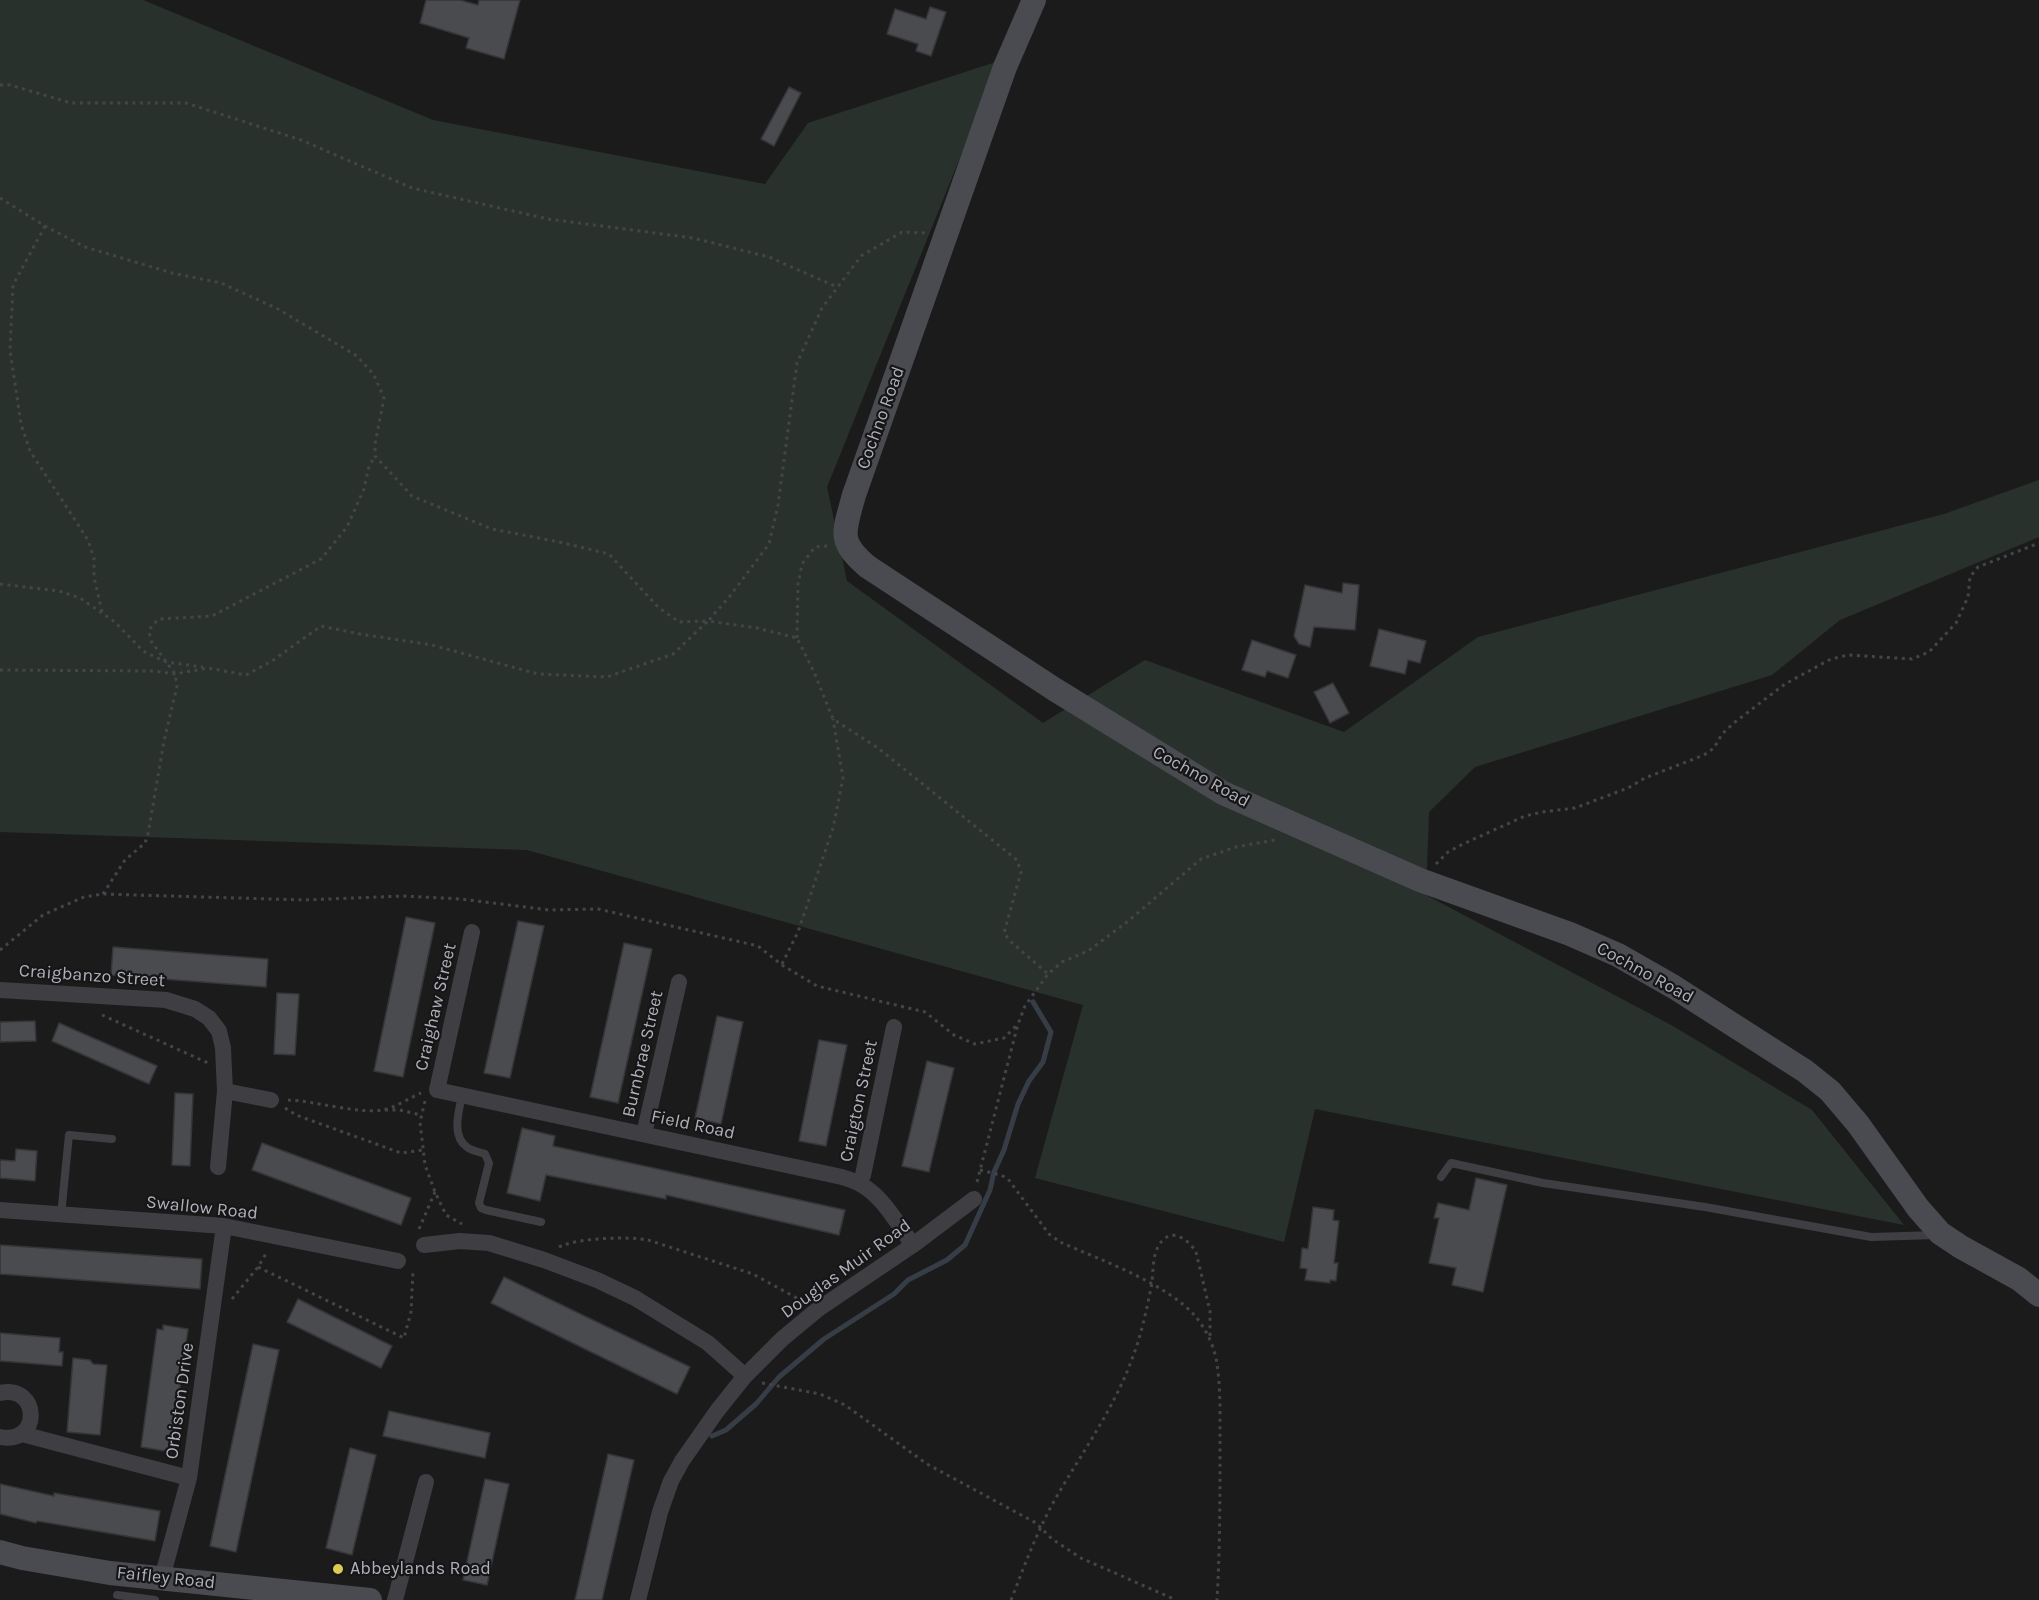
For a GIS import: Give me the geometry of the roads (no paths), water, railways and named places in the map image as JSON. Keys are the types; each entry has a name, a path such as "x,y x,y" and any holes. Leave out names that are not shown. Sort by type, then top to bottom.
{"street":[{"name":"Cochno Road","path":"1034,0 1005,67 854,495 844,537 853,555 1054,689 1223,793 1420,880 1570,934 1618,955 1674,987 1805,1071 1830,1091 1858,1124 1918,1208 1940,1233 1960,1247 2019,1279 2039,1295"},
{"name":"Craighaw Street","path":"437,1090 472,932"},
{"name":"Burnbrae Street","path":"644,1134 680,982"},
{"name":"Craigbanzo Street","path":"0,990 166,1000 195,1008 209,1018 219,1031 223,1048 225,1091 218,1167"},
{"name":"Craigton Street","path":"859,1183 863,1175 894,1027"},
{"name":"Field Road","path":"437,1090 859,1183 882,1203 914,1245"},
{"path":"225,1091 271,1100"},
{"name":"Douglas Muir Road","path":"638,1600 660,1512 671,1481 717,1411 753,1380 782,1339 817,1310 914,1245 974,1199"},
{"name":"Swallow Road","path":"0,1210 225,1227 405,1265"},
{"name":"Orbiston Drive","path":"153,1588 189,1478 225,1227"},
{"path":"421,1239 483,1242 544,1260 597,1280 670,1318 708,1343 753,1380"},
{"path":"0,1393 18,1394 29,1405 31,1420 22,1434"},
{"path":"0,1437 8,1438 22,1434 189,1478"},
{"path":"395,1600 426,1482"},
{"name":"Faifley Road","path":"0,1552 110,1573 153,1588 370,1600"}],"lane":[{"path":"462,1095 457,1123 460,1139 467,1148 485,1154 489,1163 480,1203 481,1208 541,1222"},
{"path":"61,1215 69,1135 112,1139"},
{"path":"1441,1176 1451,1163 1543,1183 1705,1207 1872,1237 1936,1236 1940,1233"},
{"path":"117,1595 153,1588"}],"waterway":[{"path":"712,1436 726,1430 756,1404 779,1377 824,1339 894,1294 908,1280 947,1260 965,1245 990,1190 1018,1104 1029,1081 1043,1062 1051,1032 1033,1002"}],"place":[{"name":"Abbeylands Road","path":"338,1569"}]}
